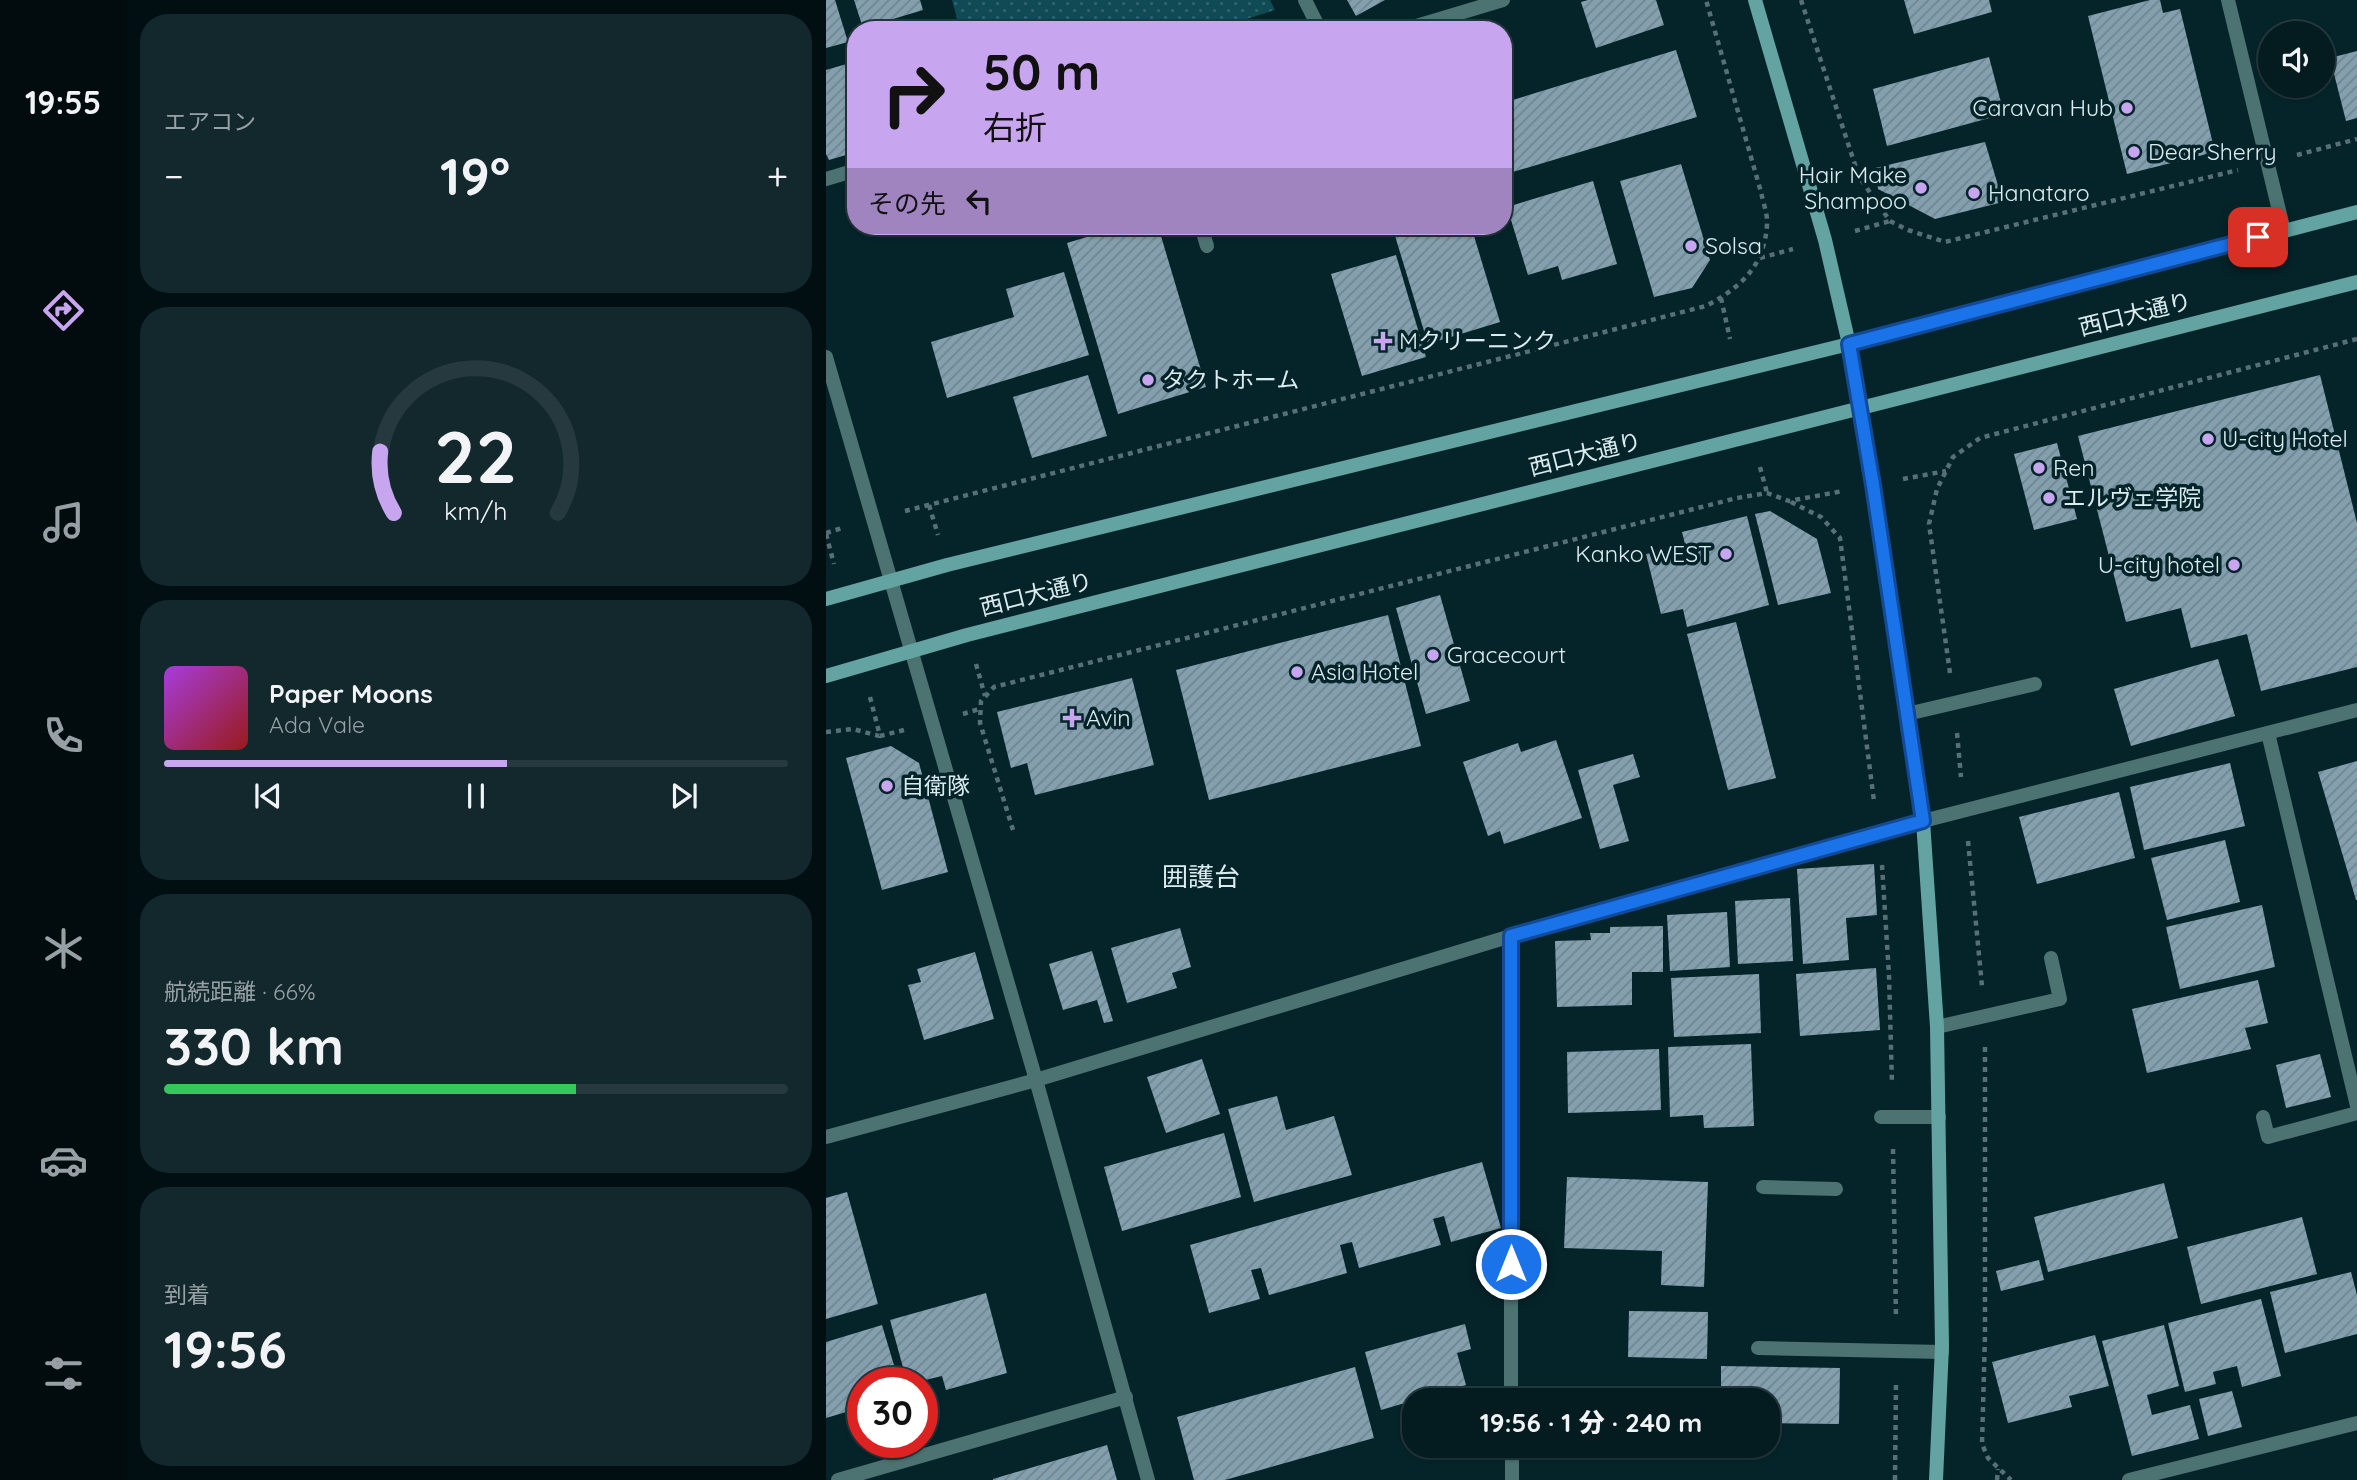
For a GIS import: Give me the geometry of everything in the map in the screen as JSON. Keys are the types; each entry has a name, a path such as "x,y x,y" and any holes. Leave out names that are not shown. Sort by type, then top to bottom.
{"street":[{"path":"1305,0 1316,21"},
{"path":"1434,21 1503,0"},
{"path":"1755,0 1825,240 1849,344 1873,485 1923,821 1937,1027 1942,1352 1937,1480"},
{"path":"2228,0 2284,231"},
{"path":"826,179 847,173"},
{"name":"西口大通り","path":"826,598 987,555 1849,344 2357,212"},
{"path":"1204,235 1207,246"},
{"name":"西口大通り","path":"826,676 994,628 2357,282"},
{"path":"826,357 1036,1080 1148,1480"},
{"path":"1907,714 2035,684"},
{"path":"826,1137 1036,1080 1511,936 1923,821 2357,710"},
{"path":"2268,733 2357,1106"},
{"path":"1511,936 1511,1388"},
{"path":"1937,1027 2060,999 2050,958"},
{"path":"2263,1117 2269,1137 2357,1113"},
{"path":"1887,1117 1938,1117"},
{"path":"1763,1188 1836,1189"},
{"path":"1758,1348 1942,1352"},
{"path":"838,1480 1126,1397"},
{"path":"2129,1480 2357,1423"},
{"path":"1511,1458 1511,1480"}],"path":[{"path":"826,533 872,518 1693,310 1721,298 1741,284 1760,258 1767,223 1761,192 1706,0"},
{"path":"1801,0 1859,177 1890,221 1945,242 2357,139"},
{"path":"1789,501 1947,470"},
{"path":"1013,830 980,723 981,701 994,687 1737,498 1766,493 1821,517 1840,538 1878,834 1889,975 1887,1117 1896,1352 1895,1480"},
{"path":"826,732 853,729 880,736"},
{"path":"1997,1480 1998,1469"}],"shaded area":[{"path":"952,0 1270,0 1275,10 1240,21 958,21"}],"building":[{"path":"826,0 835,0 847,42 826,48"},
{"path":"854,0 920,0 923,10 886,21 861,21"},
{"path":"1347,0 1385,0 1356,16"},
{"path":"1656,0 1664,25 1596,48 1581,2"},
{"path":"1904,0 1989,0 1992,12 1914,34"},
{"path":"2150,0 2160,0 2163,13 2180,9 2215,152 2127,174 2088,16"},
{"path":"1676,50 1697,117 1512,172 1512,100"},
{"path":"2357,51 2357,118 2346,121 2335,78 2335,57"},
{"path":"1989,57 2004,114 1887,146 1873,89"},
{"path":"847,64 847,155 829,160 826,154 826,70"},
{"path":"1985,142 2003,202 1935,219 1878,189 1875,168"},
{"path":"1681,164 1710,260 1692,288 1654,297 1620,181"},
{"path":"1593,181 1617,264 1562,280 1558,266 1528,275 1512,223 1512,205"},
{"path":"1093,235 1161,235 1206,387 1118,414 1067,243"},
{"path":"1395,235 1474,235 1500,322 1428,344"},
{"path":"1396,255 1426,357 1362,376 1331,274"},
{"path":"1064,272 1089,355 947,398 931,342 1014,317 1006,289"},
{"path":"1088,375 1107,436 1032,458 1013,397"},
{"name":"U-city hotel","path":"2320,375 2357,523 2357,667 2261,691 2247,634 2191,648 2181,608 2126,622 2078,436"},
{"path":"2057,443 2077,519 2034,530 2014,454"},
{"path":"1770,511 1817,539 1831,593 1778,605 1755,514"},
{"path":"1747,516 1769,605 1687,627 1683,609 1661,614 1646,554 1685,544 1682,532"},
{"name":"Gracecourt","path":"1440,595 1470,701 1426,714 1396,608"},
{"path":"1388,615 1421,746 1209,800 1176,670"},
{"path":"1736,622 1776,778 1728,790 1687,634"},
{"path":"2218,659 2235,716 2131,746 2114,689"},
{"path":"1132,678 1154,765 1035,795 1027,763 1011,768 997,712"},
{"path":"1556,740 1582,818 1504,844 1500,831 1488,836 1463,762 1518,743 1521,752"},
{"path":"891,746 919,763 948,872 882,890 846,758"},
{"path":"1633,754 1640,777 1613,785 1629,841 1600,849 1578,770"},
{"path":"2357,761 2357,900 2356,900 2318,772"},
{"path":"2230,763 2245,826 2144,850 2130,787"},
{"path":"2119,792 2135,858 2037,884 2019,817"},
{"path":"2225,840 2240,902 2167,920 2151,858"},
{"path":"1874,864 1877,915 1846,918 1849,960 1803,964 1797,869"},
{"path":"1790,898 1793,961 1738,964 1735,901"},
{"path":"2262,905 2275,967 2180,989 2166,927"},
{"path":"1727,912 1730,967 1670,971 1667,915"},
{"path":"1663,926 1663,972 1632,972 1632,1005 1557,1007 1555,941 1591,940 1590,933 1610,933 1610,927"},
{"path":"1180,928 1191,967 1172,973 1177,988 1127,1003 1111,948"},
{"path":"1092,951 1113,1021 1104,1023 1097,1000 1063,1010 1049,964"},
{"path":"975,952 994,1019 924,1040 908,985 921,982 917,969"},
{"path":"1876,968 1880,1030 1800,1036 1796,974"},
{"path":"1759,974 1761,1033 1674,1037 1671,978"},
{"path":"2258,980 2268,1023 2245,1028 2251,1049 2147,1073 2132,1009"},
{"path":"1751,1044 1754,1126 1704,1128 1703,1115 1670,1117 1668,1047"},
{"path":"1659,1049 1661,1110 1568,1113 1567,1052"},
{"path":"2320,1054 2331,1097 2286,1108 2276,1065"},
{"path":"1202,1059 1220,1114 1166,1133 1147,1077"},
{"path":"1277,1096 1286,1130 1334,1116 1352,1175 1254,1202 1228,1109"},
{"path":"1224,1133 1241,1197 1122,1231 1104,1167"},
{"path":"1482,1162 1501,1228 1451,1242 1444,1216 1433,1219 1441,1245 1359,1268 1352,1242 1340,1245 1347,1273 1269,1295 1261,1268 1251,1270 1260,1299 1209,1313 1190,1245"},
{"path":"1567,1177 1708,1182 1704,1287 1661,1285 1662,1251 1564,1248"},
{"path":"2164,1183 2178,1238 2048,1272 2034,1217"},
{"path":"847,1192 878,1304 826,1319 826,1198"},
{"path":"2302,1217 2317,1274 2201,1304 2187,1247"},
{"path":"2039,1260 2044,1280 2001,1291 1996,1271"},
{"path":"2351,1272 2357,1295 2357,1334 2285,1353 2270,1292"},
{"path":"986,1293 1007,1373 946,1390 942,1376 938,1377 938,1367 903,1367 890,1320"},
{"path":"2261,1299 2281,1376 2242,1387 2237,1366 2213,1372 2216,1384 2185,1392 2168,1323"},
{"path":"1629,1311 1708,1312 1707,1359 1628,1357"},
{"path":"1465,1324 1471,1349 1457,1353 1466,1385 1456,1388 1402,1388 1402,1404 1381,1410 1365,1352"},
{"path":"882,1325 895,1367 847,1367 847,1412 826,1418 826,1342"},
{"path":"2164,1325 2179,1386 2147,1395 2152,1415 2190,1405 2199,1439 2132,1456 2102,1341"},
{"path":"2095,1335 2109,1386 2069,1396 2072,1407 2008,1423 1992,1362"},
{"path":"1721,1366 1840,1368 1839,1424 1780,1423 1780,1388 1721,1388"},
{"path":"1355,1367 1374,1438 1225,1480 1194,1480 1177,1417"},
{"path":"2232,1391 2242,1427 2208,1436 2199,1399"},
{"path":"1107,1445 1117,1480 993,1480 993,1479"}],"place":[{"name":"Caravan Hub","path":"2127,108"},
{"name":"Dear Sherry","path":"2134,152"},
{"name":"Hair Make Shampoo","path":"1921,188"},
{"name":"Hanataro","path":"1974,193"},
{"name":"Solsa","path":"1691,246"},
{"name":"Mクリーニンク","path":"1383,341"},
{"name":"タクトホーム","path":"1148,380"},
{"name":"U-city Hotel","path":"2208,439"},
{"name":"Ren","path":"2039,468"},
{"name":"エルヴェ学院","path":"2049,498"},
{"name":"Kanko WEST","path":"1726,554"},
{"name":"U-city hotel","path":"2234,565"},
{"name":"Gracecourt","path":"1433,655"},
{"name":"Asia Hotel","path":"1297,672"},
{"name":"Avin","path":"1072,718"},
{"name":"自衛隊","path":"887,786"}],"district":[{"name":"囲護台","path":"1201,877"}],"route":[{"path":"1511,1264 1511,936 1923,821 1873,485 1849,344 2258,237"}]}
